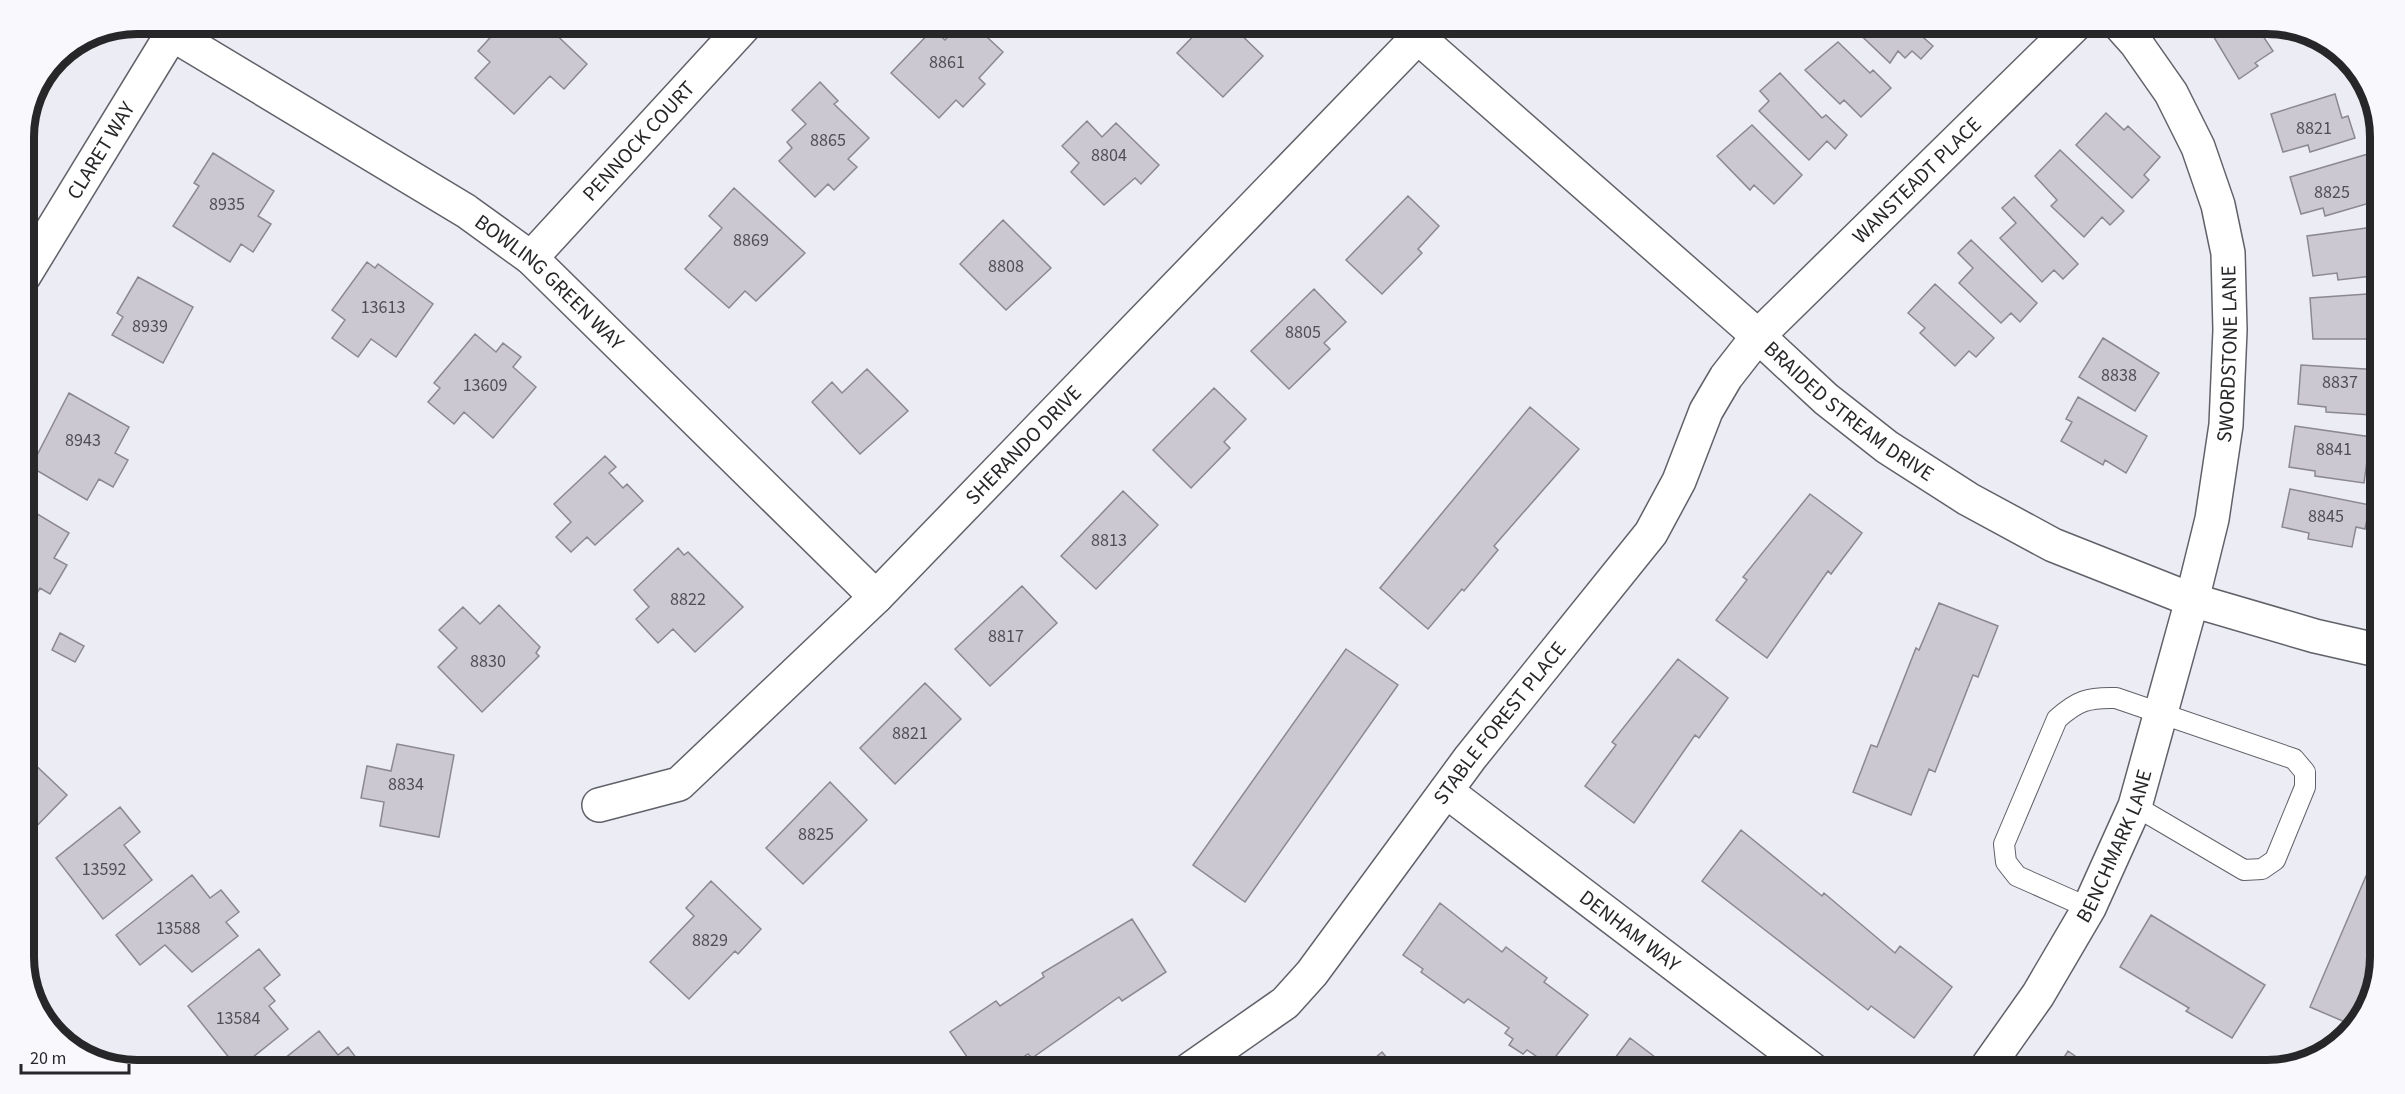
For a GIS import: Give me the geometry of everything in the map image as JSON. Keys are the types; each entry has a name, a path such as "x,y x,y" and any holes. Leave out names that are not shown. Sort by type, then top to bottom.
{"street":[{"name":"CLARET WAY","path":"35,258 172,34"},
{"name":"BOWLING GREEN WAY","path":"183,34 466,211 531,258 876,597"},
{"name":"PENNOCK COURT","path":"531,258 737,34"},
{"name":"SHERANDO DRIVE","path":"599,805 679,784 876,597 1407,34"},
{"name":"BRAIDED STREAM DRIVE","path":"1413,34 1758,336 1826,399 1887,447 1968,499 2052,545 2192,600 2315,636 2370,648"},
{"name":"WANSTEADT PLACE","path":"1758,336 2066,34"},
{"name":"SWORDSTONE LANE","path":"2128,34 2171,93 2198,147 2218,206 2228,253 2230,330 2226,425 2212,519 2192,600"},
{"name":"STABLE FOREST PLACE","path":"1203,1060 1285,1003 1312,974 1470,758 1651,533 1679,481 1707,411 1726,377 1758,336"},
{"name":"BENCHMARK LANE","path":"1992,1060 2038,995 2089,908 2135,806 2192,600"},
{"name":"DENHAM WAY","path":"1446,791 1800,1060"}],"lane":[{"path":"2089,908 2017,876 2006,862 2004,844 2057,719 2073,705 2094,697 2116,698 2294,759 2304,772 2305,787 2275,860 2262,869 2244,870 2135,806"}],"building":[{"path":"493,34 556,34 587,64 564,89 550,76 514,114 475,78 490,62 478,51"},
{"path":"928,34 938,34 945,40 951,34 984,34 1003,52 979,78 985,84 963,107 956,100 939,118 891,73"},
{"path":"1195,34 1240,34 1263,56 1223,97 1177,53"},
{"path":"1860,34 1919,34 1933,46 1921,59 1912,51 1905,58 1898,51 1890,63"},
{"path":"2212,34 2262,34 2273,51 2255,63 2258,66 2239,79"},
{"path":"1838,42 1870,73 1873,70 1891,88 1861,117 1844,100 1840,104 1805,70"},
{"path":"1780,73 1822,118 1826,115 1847,135 1835,149 1827,141 1809,160 1759,111 1769,101 1760,91"},
{"path":"820,82 838,101 834,104 869,138 848,159 857,167 834,190 828,184 815,197 779,161 792,148 787,142 806,124 792,110"},
{"path":"2335,94 2342,118 2348,116 2355,138 2310,152 2308,145 2283,152 2271,114"},
{"path":"2106,113 2124,130 2128,126 2160,157 2144,175 2149,180 2132,198 2076,145"},
{"path":"1087,121 1102,137 1116,123 1159,165 1141,184 1135,178 1104,205 1071,172 1079,163 1062,146"},
{"path":"1752,125 1802,175 1774,204 1754,185 1750,190 1717,156"},
{"path":"2060,150 2124,211 2110,225 2102,217 2084,237 2051,206 2057,200 2035,176"},
{"path":"213,153 274,191 258,216 271,224 253,252 241,244 230,262 173,226 199,186 194,183"},
{"path":"2368,154 2370,181 2367,182 2370,203 2325,216 2323,208 2301,214 2290,177"},
{"path":"734,188 805,253 756,301 745,291 729,308 685,269 722,228 709,216"},
{"path":"1408,196 1439,226 1418,249 1422,253 1382,294 1346,260"},
{"path":"2014,197 2078,264 2063,279 2054,270 2042,282 2000,238 2016,223 2002,208"},
{"path":"1003,220 1051,268 1006,310 960,264"},
{"path":"2370,227 2370,276 2338,280 2337,273 2313,276 2307,236"},
{"path":"1971,240 2037,303 2020,322 2011,313 2001,323 1959,283 1973,268 1958,253"},
{"path":"367,262 375,268 378,264 433,304 396,357 371,339 358,357 332,338 345,320 332,310"},
{"path":"138,277 193,307 163,363 112,335 123,317 117,313"},
{"path":"1935,284 1994,338 1976,357 1969,351 1955,366 1920,333 1925,328 1908,313"},
{"path":"1314,289 1346,322 1324,343 1330,349 1289,389 1251,351"},
{"path":"2370,294 2370,339 2313,339 2310,298"},
{"path":"475,334 496,352 503,343 521,357 513,367 536,387 493,438 464,412 454,424 428,402 440,388 434,383"},
{"path":"2103,338 2159,373 2135,411 2079,377"},
{"path":"2301,365 2370,369 2370,415 2326,412 2326,407 2298,404"},
{"path":"867,369 908,411 860,454 812,402 832,382 842,393"},
{"path":"1214,388 1246,419 1224,442 1230,448 1191,488 1153,450"},
{"path":"69,393 129,427 115,453 128,460 113,487 99,479 87,500 35,469 35,459"},
{"path":"2078,397 2147,436 2126,473 2105,460 2103,465 2061,441 2072,422 2066,419"},
{"path":"1530,407 1579,449 1494,546 1498,550 1464,591 1462,589 1428,629 1380,588"},
{"path":"2295,426 2370,437 2370,461 2367,461 2364,483 2315,476 2315,471 2289,467"},
{"path":"605,456 616,467 609,473 623,488 627,484 643,501 595,545 587,537 571,552 556,537 571,522 554,504"},
{"path":"2290,489 2370,505 2365,529 2356,527 2352,547 2308,539 2309,533 2282,527"},
{"path":"1123,491 1158,525 1096,589 1061,556"},
{"path":"1810,494 1862,533 1831,574 1828,571 1767,658 1716,620 1747,580 1743,577"},
{"path":"35,513 69,533 54,558 67,565 50,594 40,588 35,596"},
{"path":"678,548 684,555 688,552 743,607 695,652 673,629 658,643 636,619 649,607 634,590"},
{"path":"1022,586 1057,623 990,686 955,649"},
{"path":"1939,603 1998,626 1978,677 1973,675 1935,772 1929,769 1911,815 1853,792 1871,745 1877,747 1916,648 1919,650"},
{"path":"499,605 540,647 536,653 539,656 482,712 438,667 457,648 439,630 463,607 480,624"},
{"path":"60,633 84,646 75,662 52,650"},
{"path":"1346,649 1398,685 1245,902 1193,865"},
{"path":"1678,659 1728,698 1699,738 1695,735 1634,823 1585,786 1616,745 1612,742"},
{"path":"925,683 961,719 895,784 860,748"},
{"path":"397,744 454,755 439,837 380,826 384,802 361,798 367,766 391,771"},
{"path":"35,765 67,795 35,828"},
{"path":"830,782 867,820 803,884 766,848"},
{"path":"120,807 140,832 124,845 152,880 103,919 56,858"},
{"path":"1741,830 1822,896 1824,893 1895,953 1900,946 1952,987 1914,1038 1871,1006 1868,1010 1702,881"},
{"path":"2370,867 2369,977 2363,996 2346,1022 2310,1007"},
{"path":"192,875 210,898 221,890 239,912 226,922 238,936 192,972 165,945 140,965 116,935"},
{"path":"711,881 761,929 738,954 735,951 689,999 650,962 694,916 686,908"},
{"path":"1440,903 1502,952 1506,947 1547,978 1544,982 1588,1015 1553,1060 1542,1060 1527,1050 1523,1054 1509,1045 1513,1039 1505,1033 1509,1028 1468,999 1464,1003 1421,972 1423,969 1403,955"},
{"path":"2151,915 2265,985 2232,1038 2186,1011 2189,1008 2120,967"},
{"path":"1132,919 1166,972 1122,1001 1119,997 1032,1058 1028,1054 1019,1060 969,1060 950,1032 996,1001 1000,1006 1044,977 1042,973"},
{"path":"259,949 280,975 264,988 275,1001 269,1006 288,1029 249,1060 231,1060 188,1006"},
{"path":"319,1031 338,1055 348,1047 358,1060 283,1060"},
{"path":"1630,1038 1659,1060 1614,1060"},
{"path":"2068,1051 2081,1060 2062,1060"},
{"path":"1382,1052 1389,1060 1373,1060"}]}
